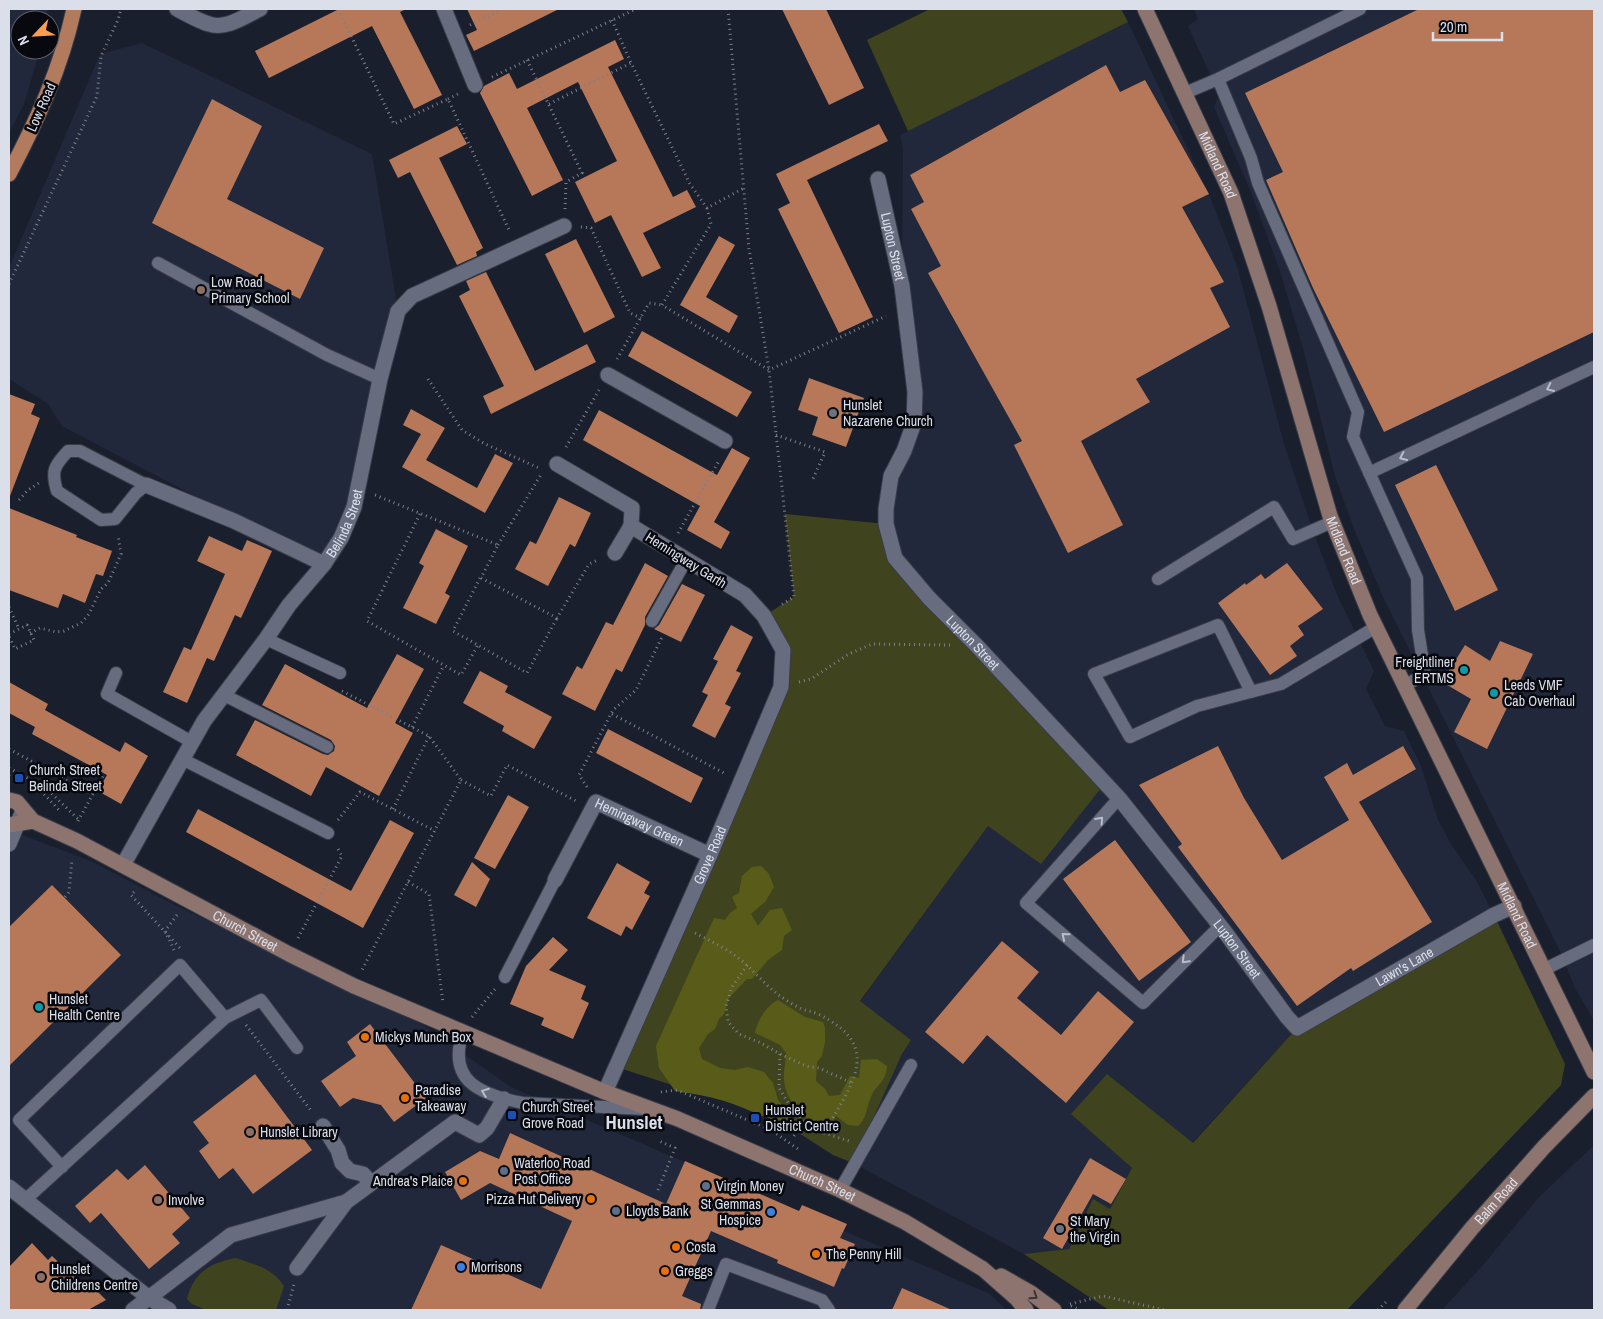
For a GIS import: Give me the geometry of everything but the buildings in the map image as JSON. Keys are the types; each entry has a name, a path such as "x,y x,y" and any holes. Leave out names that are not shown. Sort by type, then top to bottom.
{"main road":[{"name":"Low Road","path":"9,174 29,136 51,85 64,51 74,9"}],"street":[{"path":"177,9 210,25 222,26 260,9"},
{"path":"444,9 475,85"},
{"name":"Midland Road","path":"1145,9 1232,193 1269,306 1332,522 1376,627 1594,1072"},
{"name":"Lupton Street","path":"878,179 902,286 915,392 914,423 904,451 890,476 886,509 886,524 895,558 929,598 977,646 1119,798 1220,926 1297,1028"},
{"name":"Belinda Street","path":"123,865 204,721 266,639 289,605 324,564 341,538 354,507 380,379 398,311 412,296 564,226"},
{"path":"608,375 725,441"},
{"path":"557,464 632,508 630,526"},
{"path":"146,485 234,521 324,564"},
{"name":"Hemingway Garth","path":"615,553 630,526 744,596 764,616"},
{"name":"Grove Road","path":"605,1092 710,855 781,687 783,650 764,616"},
{"name":"Church Street","path":"9,800 17,802 21,820 77,841 289,954 354,986 605,1092 654,1110 840,1190 905,1222 983,1269 1026,1310"},
{"name":"Hemingway Green","path":"554,880 594,806 710,855"},
{"path":"9,844 21,820"},
{"name":"Lawn's Lane","path":"1297,1028 1494,915 1514,906"},
{"name":"Balm Road","path":"1405,1310 1472,1228 1544,1147 1594,1096"},
{"path":"297,1268 346,1202 455,1122 479,1134 487,1128 504,1099"},
{"path":"323,1126 338,1150 342,1163 350,1171 364,1174 372,1183"},
{"path":"9,1187 148,1298 169,1310"},
{"path":"133,1310 231,1235 346,1202"},
{"name":"Church Street","path":"983,1269 994,1272 1055,1310"}],"lane":[{"path":"1184,93 1218,79 1360,9"},
{"path":"1218,79 1251,158 1265,202 1358,412 1353,437 1417,578 1418,630 1425,674 1404,686"},
{"path":"158,263 327,355 380,379"},
{"path":"1370,473 1594,367"},
{"path":"68,451 80,452 146,485 136,493 115,519 101,520 57,491 53,476 57,463 68,451"},
{"path":"1158,579 1274,507 1293,539 1332,522"},
{"path":"652,621 686,560"},
{"path":"1252,692 1218,625 1094,674 1130,737 1197,706 1252,692 1281,684 1376,627"},
{"path":"266,639 340,673"},
{"path":"116,673 107,694 192,742"},
{"path":"224,695 327,747"},
{"path":"182,759 328,833"},
{"path":"1119,798 1026,903 1143,1003 1220,926"},
{"path":"505,978 554,880"},
{"path":"1545,969 1594,945"},
{"path":"62,1167 19,1120 180,965 225,1018"},
{"path":"25,1200 225,1018 261,1000 297,1048"},
{"name":"Church Street","path":"462,1032 459,1044 459,1060 468,1082 476,1089 504,1099 523,1103 654,1110"},
{"path":"840,1190 911,1065"},
{"path":"708,1310 726,1264 822,1300 829,1310"}],"path":[{"path":"9,284 97,96 101,56 118,20 121,9"},
{"path":"338,9 394,124 636,9"},
{"path":"454,32 504,9"},
{"path":"728,9 749,249 769,370 794,597 764,616"},
{"path":"612,20 631,64 690,184 707,208 711,224 662,305"},
{"path":"527,60 582,173 566,182 564,226 591,228 630,313 641,318"},
{"path":"549,104 631,64"},
{"path":"448,99 516,247"},
{"path":"707,208 744,188"},
{"path":"557,464 649,303 662,305 769,370"},
{"path":"769,370 904,307"},
{"path":"428,379 462,430 485,444 544,471 498,545 453,632 527,673 589,564 615,553"},
{"path":"776,435 825,452 812,481"},
{"path":"669,549 722,456 725,441"},
{"path":"19,500 28,490 53,476"},
{"path":"358,488 498,545"},
{"path":"420,514 367,621 461,674 478,646"},
{"path":"30,633 40,628 56,632 73,628 81,623 89,614 101,589 108,583 121,554 115,519"},
{"path":"480,578 557,618"},
{"path":"9,607 19,629"},
{"path":"594,806 579,775 613,710 636,690 663,635 652,621"},
{"path":"27,625 30,633 34,640 15,649 9,637 27,625"},
{"path":"781,687 811,678 848,654 872,644 977,646"},
{"path":"412,727 444,665"},
{"path":"340,673 342,690 429,736 461,780 491,796 507,765 594,806"},
{"path":"612,714 741,782"},
{"path":"393,809 429,736"},
{"path":"9,749 92,794"},
{"path":"75,826 104,774"},
{"path":"9,776 43,793 62,813"},
{"path":"354,986 461,780"},
{"path":"289,954 342,856 328,833 360,792 435,831"},
{"path":"65,897 69,892 71,863 77,841"},
{"path":"408,882 429,894 446,1025"},
{"path":"180,965 165,931 187,900"},
{"path":"679,924 740,959 779,996 798,1008 817,1014 835,1024 849,1036 855,1047 858,1060 852,1083 824,1133"},
{"path":"747,966 732,987 726,1006 728,1022 739,1034 806,1066 819,1068 852,1083"},
{"path":"462,1032 475,1011 505,978"},
{"path":"780,1054 779,1088 792,1109 804,1122 824,1133 844,1140 866,1144"},
{"path":"794,1136 804,1122"},
{"path":"658,1190 675,1148 659,1141"},
{"path":"287,1310 297,1268"},
{"path":"1055,1310 1103,1296 1165,1310"}],"shaded area":[{"path":"9,9 48,9 10,10 10,60 37,60 24,104 9,133"},
{"path":"1194,9 1594,9 1594,1021 1575,988 1558,947 1383,597 1354,529 1335,476 1303,348 1279,268 1250,190 1214,107 1219,94 1188,26 1198,19"},
{"path":"1128,22 1209,194 1237,266 1284,444 1316,539 1338,597 1374,671 1366,689 1385,726 1404,731 1421,766 1438,820 1451,844 1476,880 1494,915 1297,1028 1192,1143 1107,1074 1072,1114 1132,1168 1110,1209 1093,1200 1069,1249 1024,1254 853,1163 902,1054 911,1040 860,1002 988,826 895,558 886,509 914,423 902,286 903,149 900,135"},
{"name":"Low Road Primary School","path":"142,43 372,154 398,311 358,488 324,564 62,426 48,404 9,379 9,268 100,54"},
{"path":"22,835 91,861 163,899 421,1024 511,1087 990,1294 1006,1310 159,1310 9,1199 9,855"},
{"path":"1594,1145 1594,1310 1442,1310 1484,1264 1539,1197"}],"green space":[{"path":"930,9 1121,9 1128,22 908,131 867,40"},
{"path":"785,514 886,524 895,558 1105,783 1041,864 988,826 860,1001 911,1040 902,1054 853,1163 833,1155 802,1135 737,1100 691,1091 616,1067 772,709 783,650 764,616 794,597"},
{"path":"761,866 769,874 774,887 765,902 751,914 758,926 770,910 782,908 792,930 784,936 782,950 768,960 752,979 747,979 729,998 724,1014 719,1019 715,1029 708,1034 699,1048 702,1059 720,1068 735,1070 748,1067 764,1072 773,1083 778,1100 793,1120 788,1125 726,1102 675,1091 659,1068 656,1046 714,918 725,920 737,908 732,897 739,893 742,876 752,867"},
{"path":"1494,915 1565,1064 1561,1085 1347,1310 1109,1310 1024,1254 1069,1249 1093,1199 1110,1209 1132,1168 1071,1114 1107,1074 1193,1143 1297,1028"},
{"path":"778,1000 805,1017 823,1022 825,1042 822,1056 817,1062 816,1081 825,1089 829,1096 840,1095 850,1076 859,1078 861,1060 877,1059 887,1066 885,1076 873,1093 865,1116 858,1126 848,1125 836,1116 828,1131 805,1117 793,1104 784,1080 786,1053 780,1045 755,1033 763,1014"},
{"path":"236,1258 269,1271 284,1286 276,1310 206,1310 192,1304 187,1299 194,1282 204,1270 218,1263"}],"place":[{"name":"Low Road Primary School","path":"201,290"},
{"name":"Hunslet Nazarene Church","path":"833,413"},
{"name":"Freightliner ERTMS","path":"1464,670"},
{"name":"Leeds VMF Cab Overhaul","path":"1494,693"},
{"name":"Church Street Belinda Street","path":"19,778"},
{"name":"Hunslet Health Centre","path":"39,1007"},
{"name":"Mickys Munch Box","path":"365,1037"},
{"name":"Paradise Takeaway","path":"405,1098"},
{"name":"Church Street Grove Road","path":"512,1115"},
{"name":"Hunslet District Centre","path":"755,1118"},
{"name":"Hunslet Library","path":"250,1132"},
{"name":"Waterloo Road Post Office","path":"504,1171"},
{"name":"Andrea's Plaice","path":"463,1181"},
{"name":"Virgin Money","path":"706,1186"},
{"name":"Pizza Hut Delivery","path":"591,1199"},
{"name":"Involve","path":"158,1200"},
{"name":"Lloyds Bank","path":"616,1211"},
{"name":"St Gemmas Hospice","path":"771,1212"},
{"name":"St Mary the Virgin","path":"1060,1229"},
{"name":"Costa","path":"676,1247"},
{"name":"The Penny Hill","path":"816,1254"},
{"name":"Morrisons","path":"461,1267"},
{"name":"Greggs","path":"665,1271"},
{"name":"Hunslet Childrens Centre","path":"41,1277"}],"district":[{"name":"Hunslet","path":"634,1122"}]}
